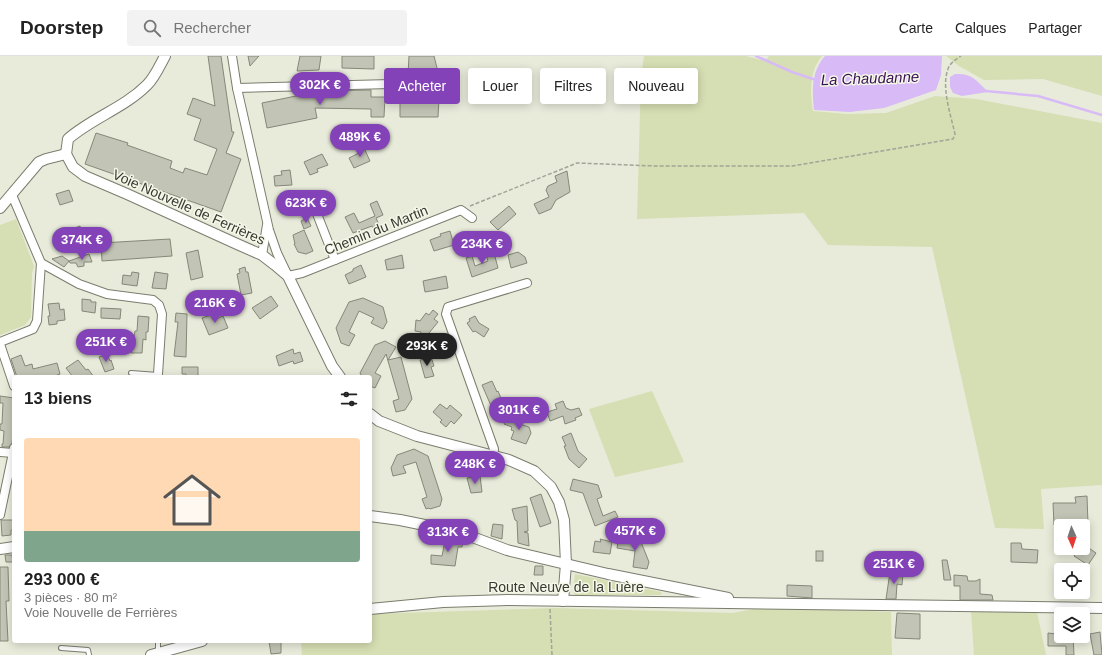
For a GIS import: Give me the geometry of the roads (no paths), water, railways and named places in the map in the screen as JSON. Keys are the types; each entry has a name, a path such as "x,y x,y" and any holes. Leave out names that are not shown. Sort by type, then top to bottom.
{"street":[{"path":"0,208 40,162 66,154 68,139 77,131 123,105 148,84 165,56"},
{"path":"232,56 237,88 267,222 277,253 288,276"},
{"path":"237,88 384,84"},
{"name":"Voie Nouvelle de Ferrières","path":"66,154 73,167 85,176 262,255 288,276 328,359 339,375"},
{"path":"12,195 41,263 37,321 33,329 0,343 12,380"},
{"path":"312,201 335,260"},
{"name":"Chemin du Martin","path":"288,276 302,273 461,210 472,218"},
{"path":"262,255 267,222"},
{"path":"41,263 79,284 107,294 153,300 159,305 162,314 159,375"},
{"path":"493,456 494,449 446,314 448,307 527,283"},
{"path":"372,416 379,421 418,436 509,460 534,471 551,487 559,502 564,520 566,564 563,601"},
{"path":"0,452 12,451"},
{"path":"0,515 12,456"},
{"path":"372,516 400,520 459,532 507,550 608,574 762,604 1102,608"},
{"path":"0,549 12,548"},
{"path":"669,586 675,594 675,602"},
{"name":"Route Neuve de la Luère","path":"372,609 443,602 563,601 762,604"},
{"path":"155,654 195,643"}],"lane":[{"path":"130,374 144,375"},
{"path":"155,654 158,643"},
{"path":"60,648 88,650 88,655"}],"water":[{"path":"825,56 942,56 941,75 936,90 884,108 850,112 814,110 813,88 815,75 820,62"},
{"path":"955,74 970,76 988,92 962,96 953,93 950,87 950,77"}],"waterway":[{"name":"La Chaudanne","path":"756,56 792,72 816,80"},
{"name":"La Chaudanne","path":"986,91 1038,96 1102,115"}]}
